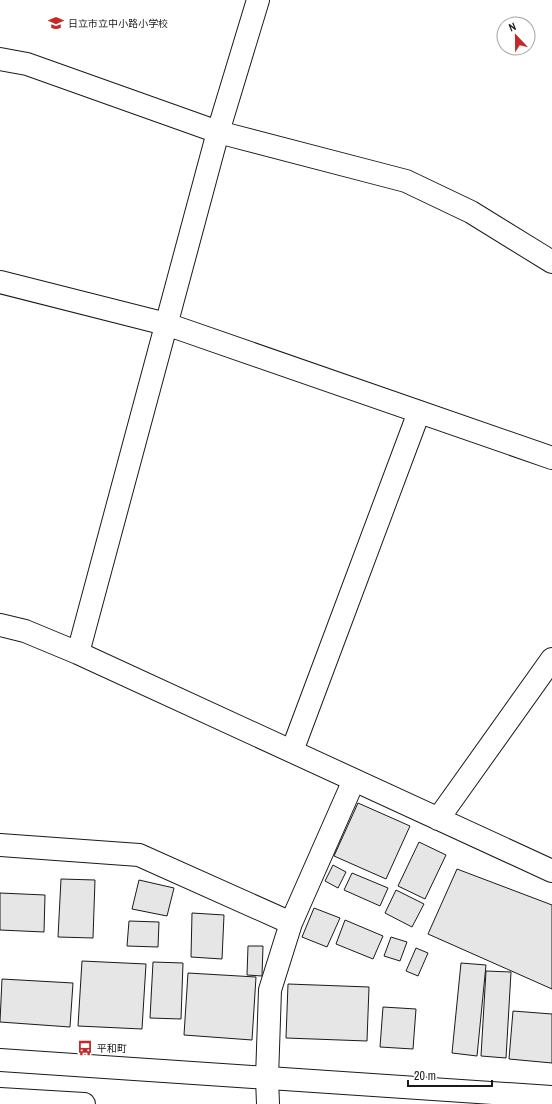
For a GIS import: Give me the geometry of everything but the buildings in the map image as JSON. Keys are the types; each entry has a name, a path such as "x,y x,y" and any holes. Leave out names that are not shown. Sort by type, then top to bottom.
{"street":[{"path":"78,653 218,132 258,0"},
{"path":"0,59 27,64 218,132 406,180 471,212 552,262"},
{"path":"0,282 166,324 552,458"},
{"path":"292,751 420,412"},
{"path":"0,625 25,631 78,653 552,871"},
{"path":"438,819 552,659"},
{"path":"268,1104 267,1078 270,990 291,923 354,780"},
{"path":"0,845 140,855 291,923"},
{"path":"0,1060 552,1097"},
{"path":"0,1098 84,1104"}],"place":[{"name":"日立市立中小路小学校","path":"56,23"},
{"name":"平和町","path":"85,1048"}]}
